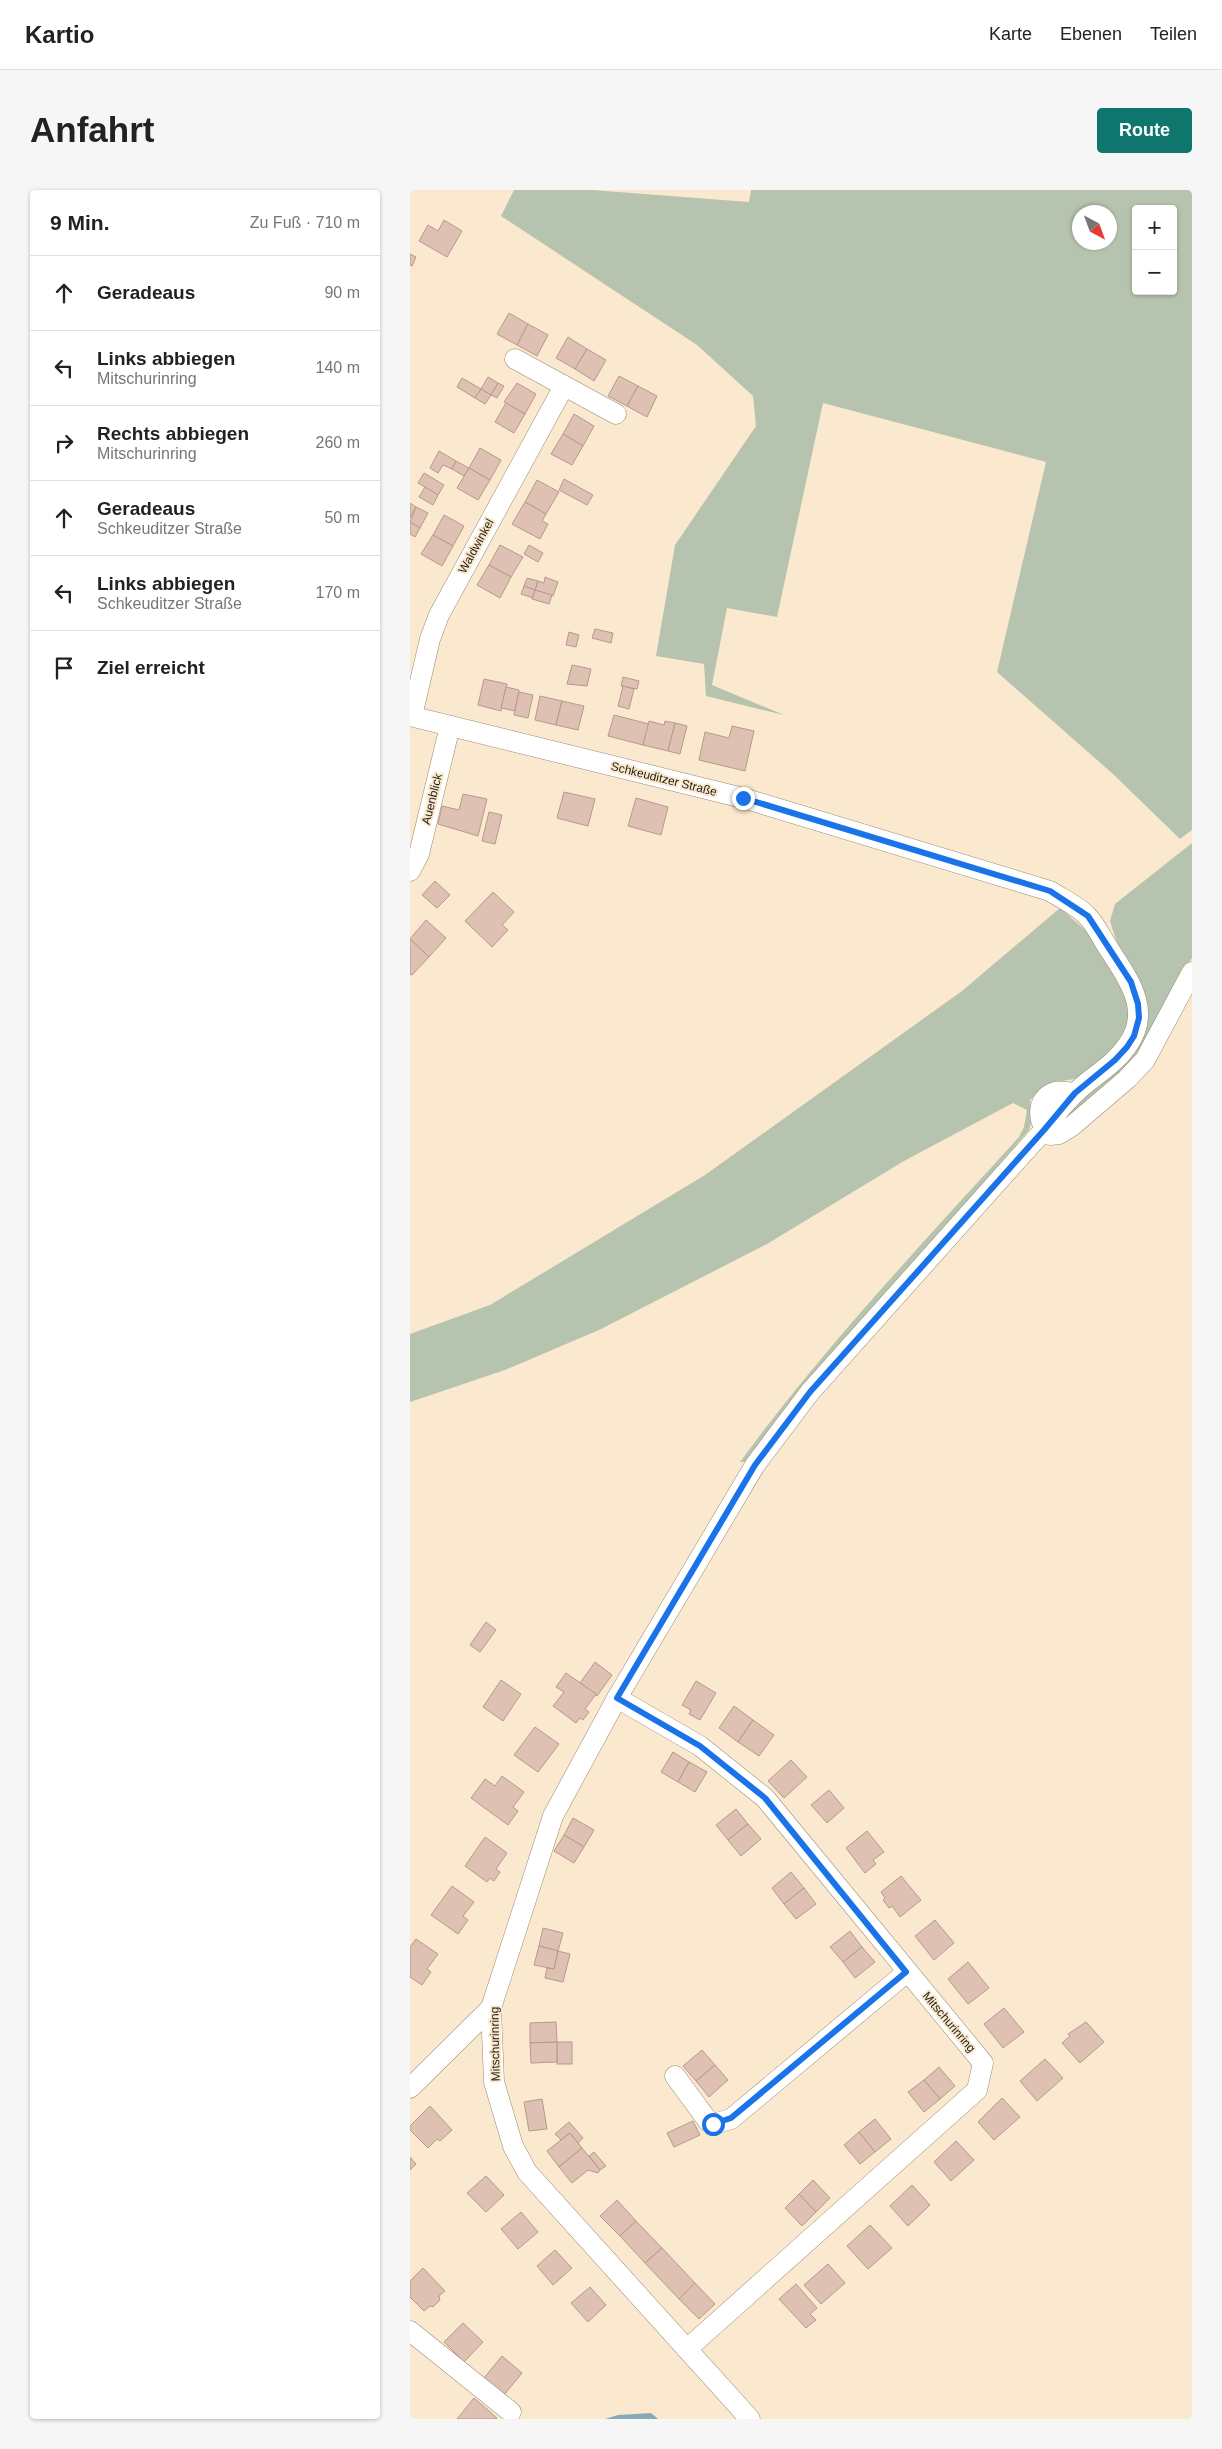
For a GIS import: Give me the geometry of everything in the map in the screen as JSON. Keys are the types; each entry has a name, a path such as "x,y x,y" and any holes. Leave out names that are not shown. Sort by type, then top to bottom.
{"street":[{"path":"515,359 616,414"},
{"name":"Waldwinkel","path":"411,716 430,639 439,615 564,386"},
{"name":"Schkeuditzer Straße","path":"411,716 743,798 1050,891 1088,916 1131,982 1138,1004 1139,1018 1134,1036 1127,1047 1115,1060 1075,1093 1044,1130"},
{"name":"Auenblick","path":"410,871 418,854 450,726"},
{"path":"1044,1130 1050,1135 1059,1134 1072,1126 1127,1079 1145,1060 1192,972"},
{"name":"Mitschurinring","path":"750,2419 527,2172 513,2146 494,2082 491,2008 545,1833 617,1698 755,1465 816,1384 1044,1130"},
{"name":"Mitschurinring","path":"617,1698 700,1746 765,1798 906,1972 984,2064 977,2090 688,2349"},
{"path":"675,2076 708,2121 713,2124 731,2118 906,1972"},
{"path":"410,2088 491,2008"},
{"path":"410,2331 511,2412"}],"green space":[{"path":"514,190 592,190 749,202 751,190 1192,190 1192,830 1180,839 1113,774 997,672 1046,462 823,403 777,617 727,608 712,685 784,715 706,696 704,664 656,656 675,545 756,426 753,396 697,345 501,216"},
{"path":"1192,843 1192,958 1175,982 1163,1015 1142,1056 1066,1119 1064,1116 1138,1039 1118,946 1110,921 1115,904"},
{"path":"1060,908 1091,935 1130,1004 1130,1023 1120,1047 1080,1078 1050,1083 1030,1100 1032,1119 1029,1130 809,1383 749,1462 740,1462 772,1419 840,1337 1019,1137 1024,1127 1027,1110 1013,1103 904,1161 767,1244 599,1330 505,1370 410,1402 410,1334 490,1305 705,1175 962,991"}],"water":[{"path":"651,2413 658,2419 605,2419 618,2415"}],"building":[{"path":"444,220 462,231 447,257 419,241 428,225 438,231"},
{"path":"410,254 416,257 412,266 410,265"},
{"path":"509,313 528,324 517,345 497,334"},
{"path":"528,324 548,335 537,356 517,345"},
{"path":"568,337 587,349 575,369 556,358"},
{"path":"587,349 606,360 594,381 575,369"},
{"path":"619,376 638,386 627,406 608,396"},
{"path":"488,377 498,383 491,395 481,389"},
{"path":"462,378 481,389 475,398 457,387"},
{"path":"498,383 504,386 497,398 491,395"},
{"path":"517,383 536,394 525,414 504,402"},
{"path":"638,386 657,396 647,417 627,406"},
{"path":"481,389 491,395 485,404 475,398"},
{"path":"506,403 525,414 514,433 495,422"},
{"path":"574,414 594,426 583,446 563,434"},
{"path":"563,434 583,446 572,465 551,454"},
{"path":"480,448 501,460 490,480 469,468"},
{"path":"439,451 456,461 452,469 443,465 438,473 430,468"},
{"path":"456,461 469,468 464,476 452,469"},
{"path":"469,468 490,480 478,500 457,488"},
{"path":"424,473 444,485 438,495 418,483"},
{"path":"564,479 593,495 587,505 559,490"},
{"path":"537,480 559,492 546,514 525,502"},
{"path":"425,487 438,495 433,505 419,497"},
{"path":"525,502 546,514 542,521 548,524 540,539 512,524"},
{"path":"410,503 416,507 410,518"},
{"path":"416,507 428,513 420,528 410,522"},
{"path":"444,515 464,526 453,546 433,535"},
{"path":"410,522 420,528 415,537 410,534"},
{"path":"433,535 453,546 442,566 421,554"},
{"path":"500,545 523,557 511,577 489,565"},
{"path":"529,545 543,553 538,562 524,554"},
{"path":"489,565 511,577 500,598 477,585"},
{"path":"545,577 558,582 553,596 535,590 538,581 544,583"},
{"path":"527,578 538,581 535,590 524,586"},
{"path":"524,586 535,590 533,598 521,594"},
{"path":"535,590 552,595 549,604 532,599"},
{"path":"595,629 613,633 611,643 592,638"},
{"path":"569,632 579,635 576,647 566,645"},
{"path":"572,665 591,669 587,686 567,684"},
{"path":"623,677 639,681 637,689 621,686"},
{"path":"484,679 507,684 501,711 478,705"},
{"path":"623,686 634,689 629,709 618,706"},
{"path":"506,687 519,690 515,711 501,708"},
{"path":"519,692 533,695 528,718 514,715"},
{"path":"540,696 562,701 556,725 535,720"},
{"path":"562,701 584,706 578,730 556,725"},
{"path":"614,715 649,724 643,745 608,736"},
{"path":"649,721 664,725 665,721 675,723 668,751 643,745"},
{"path":"675,723 687,726 680,754 668,751"},
{"path":"732,726 754,731 745,771 699,760 705,732 729,738"},
{"path":"564,792 595,799 588,826 557,818"},
{"path":"463,794 487,799 478,836 438,824 442,806 459,810"},
{"path":"636,798 668,807 661,835 628,826"},
{"path":"489,812 502,815 495,844 482,841"},
{"path":"435,881 450,895 437,908 422,895"},
{"path":"493,892 514,912 502,925 508,930 492,947 465,921"},
{"path":"426,920 446,938 429,957 410,939"},
{"path":"410,939 429,957 412,975 410,974"},
{"path":"486,1622 496,1630 480,1652 470,1645"},
{"path":"595,1662 612,1675 597,1696 580,1683"},
{"path":"566,1673 596,1694 585,1709 589,1712 583,1720 580,1718 576,1723 553,1706 564,1692 556,1687"},
{"path":"501,1680 521,1694 503,1721 483,1707"},
{"path":"696,1681 716,1693 700,1720 689,1714 691,1710 682,1705"},
{"path":"734,1706 753,1720 738,1742 719,1728"},
{"path":"753,1720 774,1735 759,1756 738,1742"},
{"path":"535,1727 559,1744 538,1772 514,1755"},
{"path":"673,1752 689,1762 678,1782 661,1772"},
{"path":"791,1760 807,1777 784,1798 768,1781"},
{"path":"689,1762 707,1772 695,1792 678,1782"},
{"path":"502,1776 524,1792 513,1807 518,1811 508,1825 471,1798 485,1779 495,1786"},
{"path":"829,1790 844,1808 827,1823 811,1805"},
{"path":"736,1809 748,1824 728,1840 716,1825"},
{"path":"573,1818 594,1830 584,1847 564,1835"},
{"path":"748,1824 761,1839 741,1856 728,1840"},
{"path":"867,1831 884,1852 873,1860 876,1864 865,1873 846,1848"},
{"path":"564,1835 584,1847 574,1863 554,1851"},
{"path":"485,1837 507,1853 496,1869 500,1872 494,1881 490,1878 487,1882 465,1866"},
{"path":"791,1872 804,1888 784,1904 772,1888"},
{"path":"901,1876 921,1900 900,1917 892,1906 889,1908 883,1900 885,1898 881,1892"},
{"path":"452,1886 474,1902 463,1916 468,1920 458,1934 431,1915"},
{"path":"804,1888 816,1904 796,1919 784,1904"},
{"path":"935,1920 954,1943 934,1960 915,1936"},
{"path":"543,1928 563,1933 558,1951 539,1946"},
{"path":"850,1931 862,1947 843,1962 830,1947"},
{"path":"416,1939 438,1954 427,1969 431,1972 422,1985 410,1977 410,1947"},
{"path":"539,1946 558,1951 554,1969 534,1965"},
{"path":"862,1947 875,1962 855,1978 843,1962"},
{"path":"558,1951 570,1954 563,1982 545,1978 547,1968 554,1969"},
{"path":"968,1962 989,1988 968,2004 948,1979"},
{"path":"1004,2008 1024,2032 1003,2048 984,2024"},
{"path":"556,2022 557,2042 530,2043 530,2023"},
{"path":"1086,2022 1104,2042 1080,2063 1062,2043 1070,2036 1068,2034"},
{"path":"557,2042 572,2042 572,2064 557,2064"},
{"path":"557,2042 557,2062 531,2063 530,2043"},
{"path":"702,2050 715,2065 696,2081 683,2066"},
{"path":"1045,2059 1063,2078 1037,2101 1020,2081"},
{"path":"715,2065 728,2080 709,2097 696,2081"},
{"path":"939,2067 955,2086 940,2099 924,2080"},
{"path":"924,2080 940,2099 924,2112 908,2092"},
{"path":"1002,2098 1020,2117 994,2140 978,2122"},
{"path":"542,2099 547,2129 529,2131 524,2102"},
{"path":"430,2106 452,2130 440,2141 437,2139 428,2148 410,2130 410,2126"},
{"path":"875,2119 891,2139 875,2152 859,2132"},
{"path":"693,2121 700,2135 674,2147 667,2133"},
{"path":"569,2122 583,2138 578,2143 570,2133 561,2140 555,2134"},
{"path":"859,2132 875,2152 860,2164 844,2145"},
{"path":"570,2133 582,2148 559,2167 547,2151"},
{"path":"956,2141 974,2160 951,2181 934,2162"},
{"path":"582,2148 600,2170 598,2173 588,2170 572,2183 559,2167"},
{"path":"594,2152 606,2166 600,2170 589,2156"},
{"path":"410,2157 416,2164 410,2170"},
{"path":"486,2176 504,2195 486,2212 467,2193"},
{"path":"813,2180 830,2198 816,2212 799,2194"},
{"path":"912,2185 930,2205 908,2226 890,2206"},
{"path":"799,2194 816,2212 802,2226 785,2208"},
{"path":"617,2200 636,2221 620,2236 600,2216"},
{"path":"521,2212 538,2232 518,2249 501,2229"},
{"path":"636,2221 662,2248 645,2263 620,2236"},
{"path":"870,2225 892,2248 868,2269 847,2246"},
{"path":"662,2248 695,2283 679,2299 645,2263"},
{"path":"555,2250 572,2268 553,2285 537,2266"},
{"path":"828,2264 845,2283 821,2304 804,2285"},
{"path":"423,2268 445,2291 439,2296 440,2300 433,2307 430,2306 424,2311 410,2297 410,2281"},
{"path":"695,2283 715,2304 699,2319 679,2299"},
{"path":"796,2284 817,2308 810,2314 816,2320 806,2328 779,2299"},
{"path":"590,2287 606,2305 588,2322 571,2303"},
{"path":"463,2323 483,2342 464,2362 444,2342"},
{"path":"502,2356 522,2373 504,2395 484,2378"},
{"path":"474,2398 497,2418 457,2419"}],"route":[{"path":"713,2124 721,2123 731,2118 906,1972 765,1798 700,1746 617,1698 755,1465 783,1426 810,1392 1044,1130 1054,1115 1075,1093 1115,1060 1127,1047 1134,1036 1139,1018 1138,1004 1131,982 1088,916 1050,891 743,798"}]}
